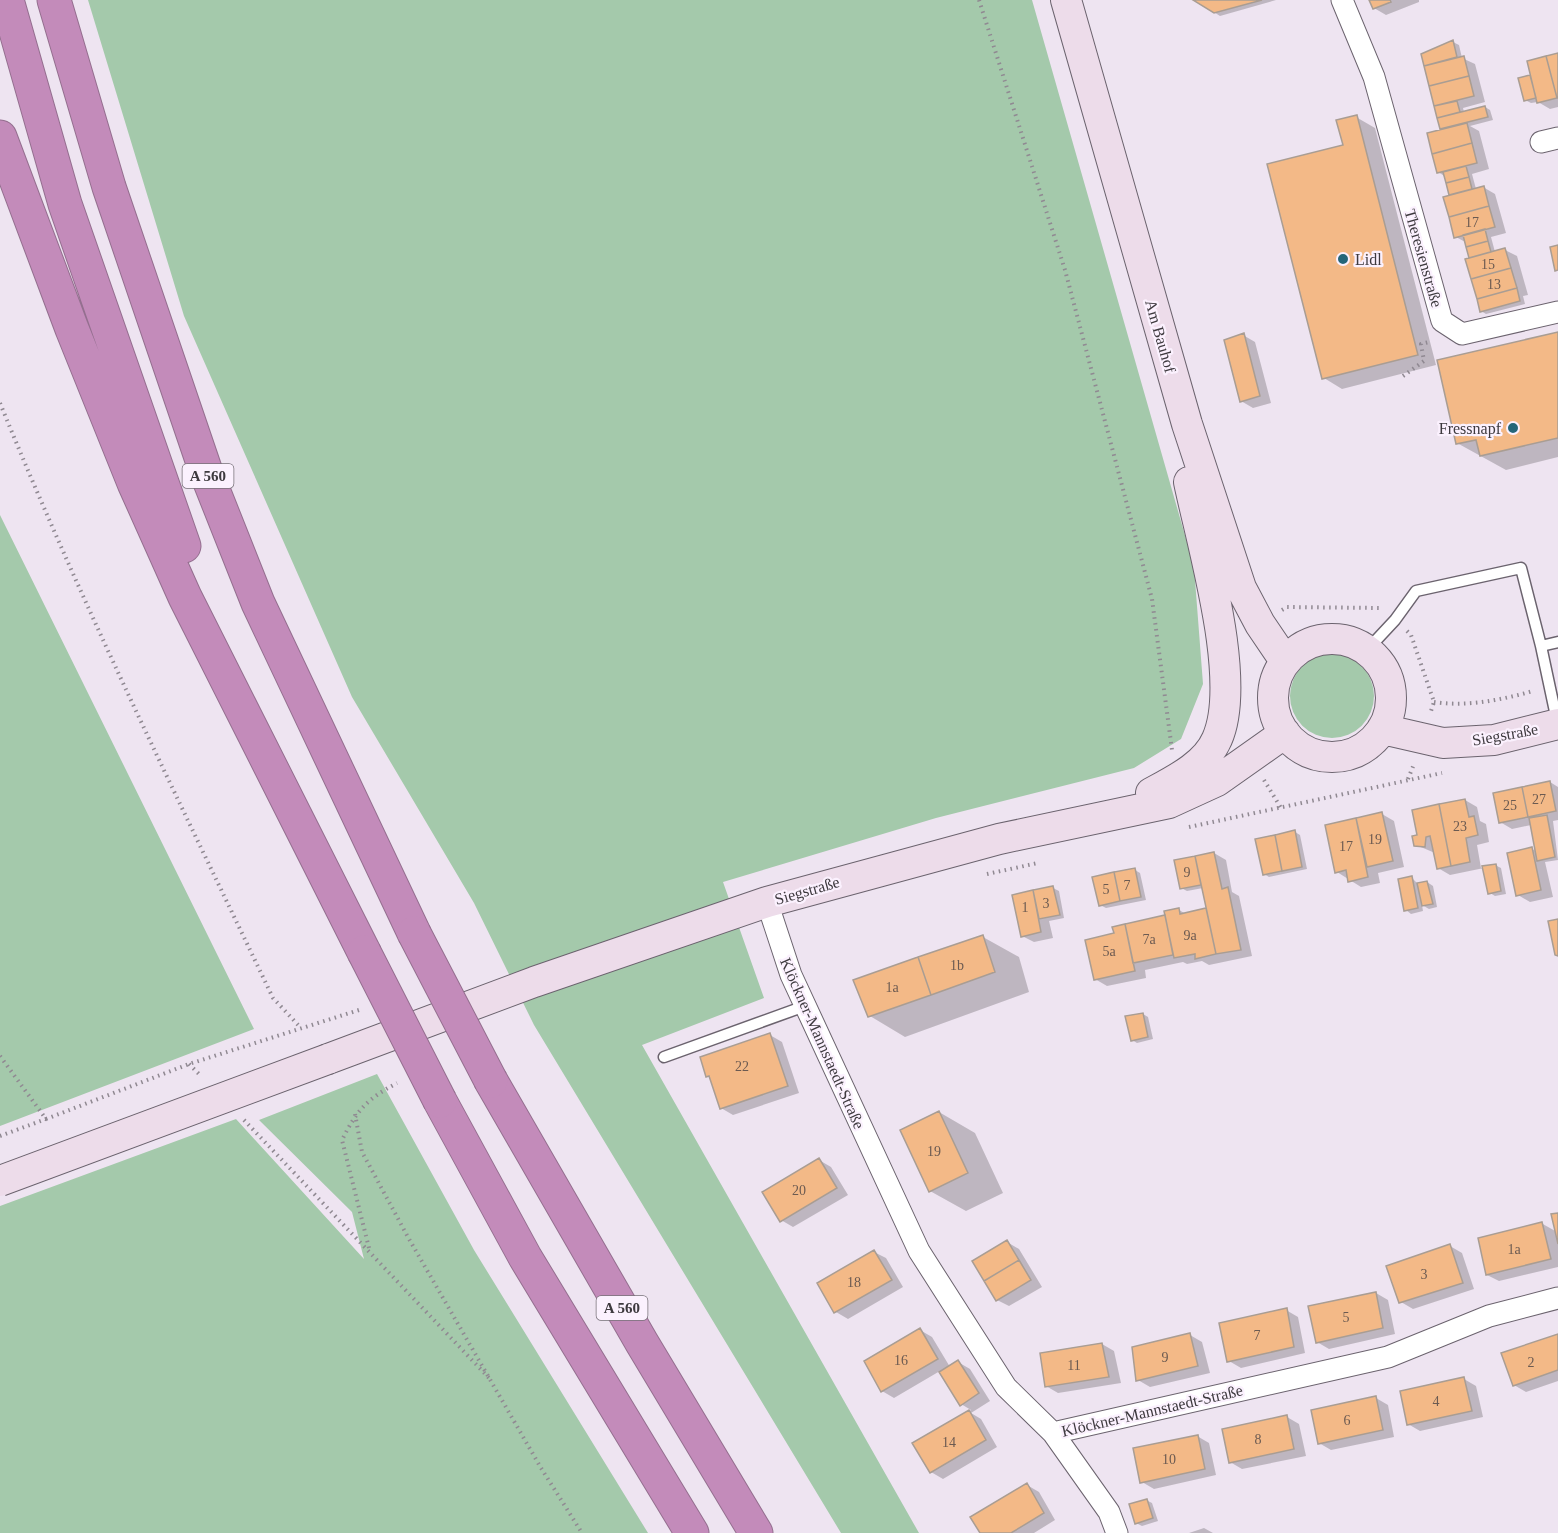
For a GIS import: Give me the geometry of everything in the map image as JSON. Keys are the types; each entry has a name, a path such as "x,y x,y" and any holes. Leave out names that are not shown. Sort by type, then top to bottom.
{"highway":[{"name":"A 560","path":"7,0 64,204 164,491 218,636 278,780 440,1101 525,1257 692,1533"},
{"name":"A 560","path":"54,0 109,187 211,483 258,603 414,933 491,1081 642,1343 756,1533"},
{"path":"0,137 68,318 134,483 185,597 278,780"}],"street":[{"name":"Am Bauhof","path":"1066,0 1186,424 1241,588 1260,624 1285,661"},
{"name":"Theresienstraße","path":"1342,0 1374,77 1442,321 1462,334"},
{"path":"1462,334 1558,312"},
{"path":"1115,814 1181,777 1201,761 1217,740 1224,718 1226,681 1219,626 1185,464 1186,424"},
{"path":"1333,638 1351,642 1367,650 1379,662 1388,678 1391,695 1389,712 1382,729 1370,743 1354,753 1335,757 1307,750 1285,733 1276,716 1273,697 1276,678 1285,661 1298,649 1315,641 1333,638"},
{"name":"Siegstraße","path":"1382,729 1443,743 1494,740 1558,724"},
{"name":"Siegstraße","path":"0,1181 534,982 767,902 999,839 1170,803 1217,782 1285,733"},
{"name":"Klöckner-Mannstaedt-Straße","path":"767,902 791,975 919,1251 1006,1387 1053,1433 1388,1357 1489,1316 1558,1298"},
{"path":"1053,1433 1109,1512 1117,1533"}],"lane":[{"path":"1367,650 1395,620 1416,591 1521,568 1558,724"},
{"path":"1541,646 1558,642"},
{"path":"664,1057 805,1006"}],"path":[{"path":"979,0 1065,270 1152,599 1173,762"},
{"path":"1403,376 1424,361 1421,344 1462,334"},
{"path":"0,403 42,507 273,998 300,1027 189,1064 0,1136"},
{"path":"1260,624 1287,607 1382,608 1411,635 1434,702 1453,705 1506,699 1550,686"},
{"path":"1181,829 1408,780"},
{"path":"983,875 1041,862"},
{"path":"0,1056 46,1119"},
{"path":"189,1064 206,1080"},
{"path":"238,1114 369,1249 494,1383"},
{"path":"355,1114 362,1152 409,1239 541,1468 582,1533"},
{"path":"342,1140 369,1249"}],"green space":[{"path":"88,0 1032,0 1194,567 1203,684 1181,739 1134,768 936,818 723,882 764,998 642,1045 919,1533 841,1533 534,1025 474,903 352,697 184,316"},
{"path":"0,515 254,1029 0,1126"},
{"path":"1324,654 1340,654 1356,661 1367,672 1374,688 1371,712 1362,726 1340,738 1324,738 1308,731 1297,720 1290,704 1290,688 1297,672 1308,661"},
{"path":"377,1074 474,1250 648,1533 0,1533 0,1206 236,1119 364,1259 352,1212 259,1120"}],"building":[{"path":"1193,0 1262,0 1214,13"},
{"path":"1369,0 1390,0 1391,2 1373,9"},
{"path":"1453,40 1457,57 1424,66 1421,54"},
{"path":"1558,53 1558,98 1557,98 1546,56"},
{"path":"1464,56 1469,76 1429,86 1424,66"},
{"path":"1546,56 1557,98 1537,103 1527,61"},
{"path":"1530,75 1536,98 1524,101 1518,78"},
{"path":"1469,76 1474,96 1434,106 1429,86"},
{"path":"1457,101 1460,112 1437,118 1434,106"},
{"path":"1485,106 1488,117 1440,129 1437,118"},
{"name":"Lidl","path":"1357,115 1418,355 1322,379 1267,164 1343,145 1336,120"},
{"path":"1467,123 1472,143 1432,154 1427,133"},
{"path":"1472,143 1477,163 1437,173 1432,154"},
{"path":"1466,166 1469,177 1446,183 1443,172"},
{"path":"1469,177 1472,189 1449,195 1446,183"},
{"path":"1484,186 1489,206 1449,217 1443,197"},
{"path":"1489,206 1495,227 1454,238 1449,217"},
{"path":"1485,229 1488,241 1466,247 1463,235"},
{"path":"1488,241 1491,252 1469,258 1466,247"},
{"path":"1558,245 1558,270 1555,271 1550,247"},
{"path":"1505,248 1511,268 1471,279 1465,259"},
{"path":"1511,268 1517,288 1477,299 1471,279"},
{"path":"1517,288 1520,301 1480,312 1477,299"},
{"path":"1558,332 1558,438 1480,456 1476,440 1456,444 1437,360"},
{"path":"1244,333 1260,396 1240,402 1224,340"},
{"path":"1550,781 1556,811 1528,817 1522,787"},
{"path":"1522,787 1528,817 1499,823 1493,793"},
{"path":"1465,799 1469,817 1474,816 1478,835 1466,838 1470,862 1451,866 1439,804"},
{"path":"1439,804 1451,866 1437,869 1430,836 1426,837 1425,847 1414,846 1412,836 1417,835 1412,810"},
{"path":"1382,812 1393,861 1367,867 1356,818"},
{"path":"1547,815 1555,857 1537,861 1529,818"},
{"path":"1356,818 1368,877 1348,882 1346,870 1335,873 1325,825"},
{"path":"1295,830 1302,867 1282,871 1275,835"},
{"path":"1275,835 1282,871 1263,875 1255,839"},
{"path":"1532,847 1541,890 1516,896 1507,853"},
{"path":"1214,852 1222,889 1228,887 1241,950 1216,954 1195,856"},
{"path":"1195,856 1201,885 1180,889 1174,860"},
{"path":"1496,864 1501,891 1488,894 1482,866"},
{"path":"1135,868 1141,897 1120,901 1114,872"},
{"path":"1114,872 1120,901 1099,906 1092,877"},
{"path":"1412,876 1418,908 1404,911 1398,879"},
{"path":"1427,881 1433,904 1422,906 1417,883"},
{"path":"1053,886 1060,915 1039,919 1033,890"},
{"path":"1033,890 1041,932 1021,937 1012,895"},
{"path":"1179,908 1180,914 1206,908 1216,954 1195,959 1195,954 1174,958 1164,911"},
{"path":"1165,915 1173,955 1133,963 1125,924"},
{"path":"1558,919 1558,956 1555,955 1548,921"},
{"path":"1125,924 1135,971 1094,980 1085,940 1114,933 1112,927"},
{"path":"983,935 995,972 931,995 918,957"},
{"path":"918,957 931,995 868,1017 853,980"},
{"path":"1143,1013 1148,1037 1131,1041 1125,1016"},
{"path":"770,1033 788,1086 720,1109 700,1057"},
{"path":"939,1111 968,1173 929,1192 900,1130"},
{"path":"819,1158 837,1188 780,1222 762,1192"},
{"path":"1558,1213 1558,1244 1551,1214"},
{"path":"1542,1222 1551,1259 1486,1275 1478,1238"},
{"path":"1007,1240 1019,1260 984,1281 972,1261"},
{"path":"1450,1244 1463,1283 1399,1303 1386,1266"},
{"path":"874,1250 892,1280 834,1313 817,1283"},
{"path":"1019,1260 1031,1280 996,1301 984,1281"},
{"path":"1376,1292 1383,1328 1316,1343 1308,1306"},
{"path":"1287,1308 1294,1347 1227,1362 1219,1323"},
{"path":"920,1328 938,1359 881,1392 864,1361"},
{"path":"1190,1333 1198,1366 1136,1381 1132,1347"},
{"path":"1558,1334 1558,1370 1513,1386 1501,1353"},
{"path":"1102,1343 1109,1377 1045,1387 1040,1353"},
{"path":"958,1360 979,1393 960,1406 939,1372"},
{"path":"1464,1377 1472,1411 1407,1425 1400,1391"},
{"path":"1376,1396 1383,1430 1318,1444 1311,1410"},
{"path":"969,1410 986,1440 930,1473 912,1443"},
{"path":"1287,1415 1294,1449 1229,1463 1222,1429"},
{"path":"1198,1435 1205,1469 1140,1483 1133,1448"},
{"path":"1027,1483 1044,1513 1011,1533 980,1533 970,1517"},
{"path":"1147,1499 1153,1518 1135,1524 1129,1504"}],"place":[{"name":"Lidl","path":"1343,259"},
{"name":"Fressnapf","path":"1513,428"}]}
